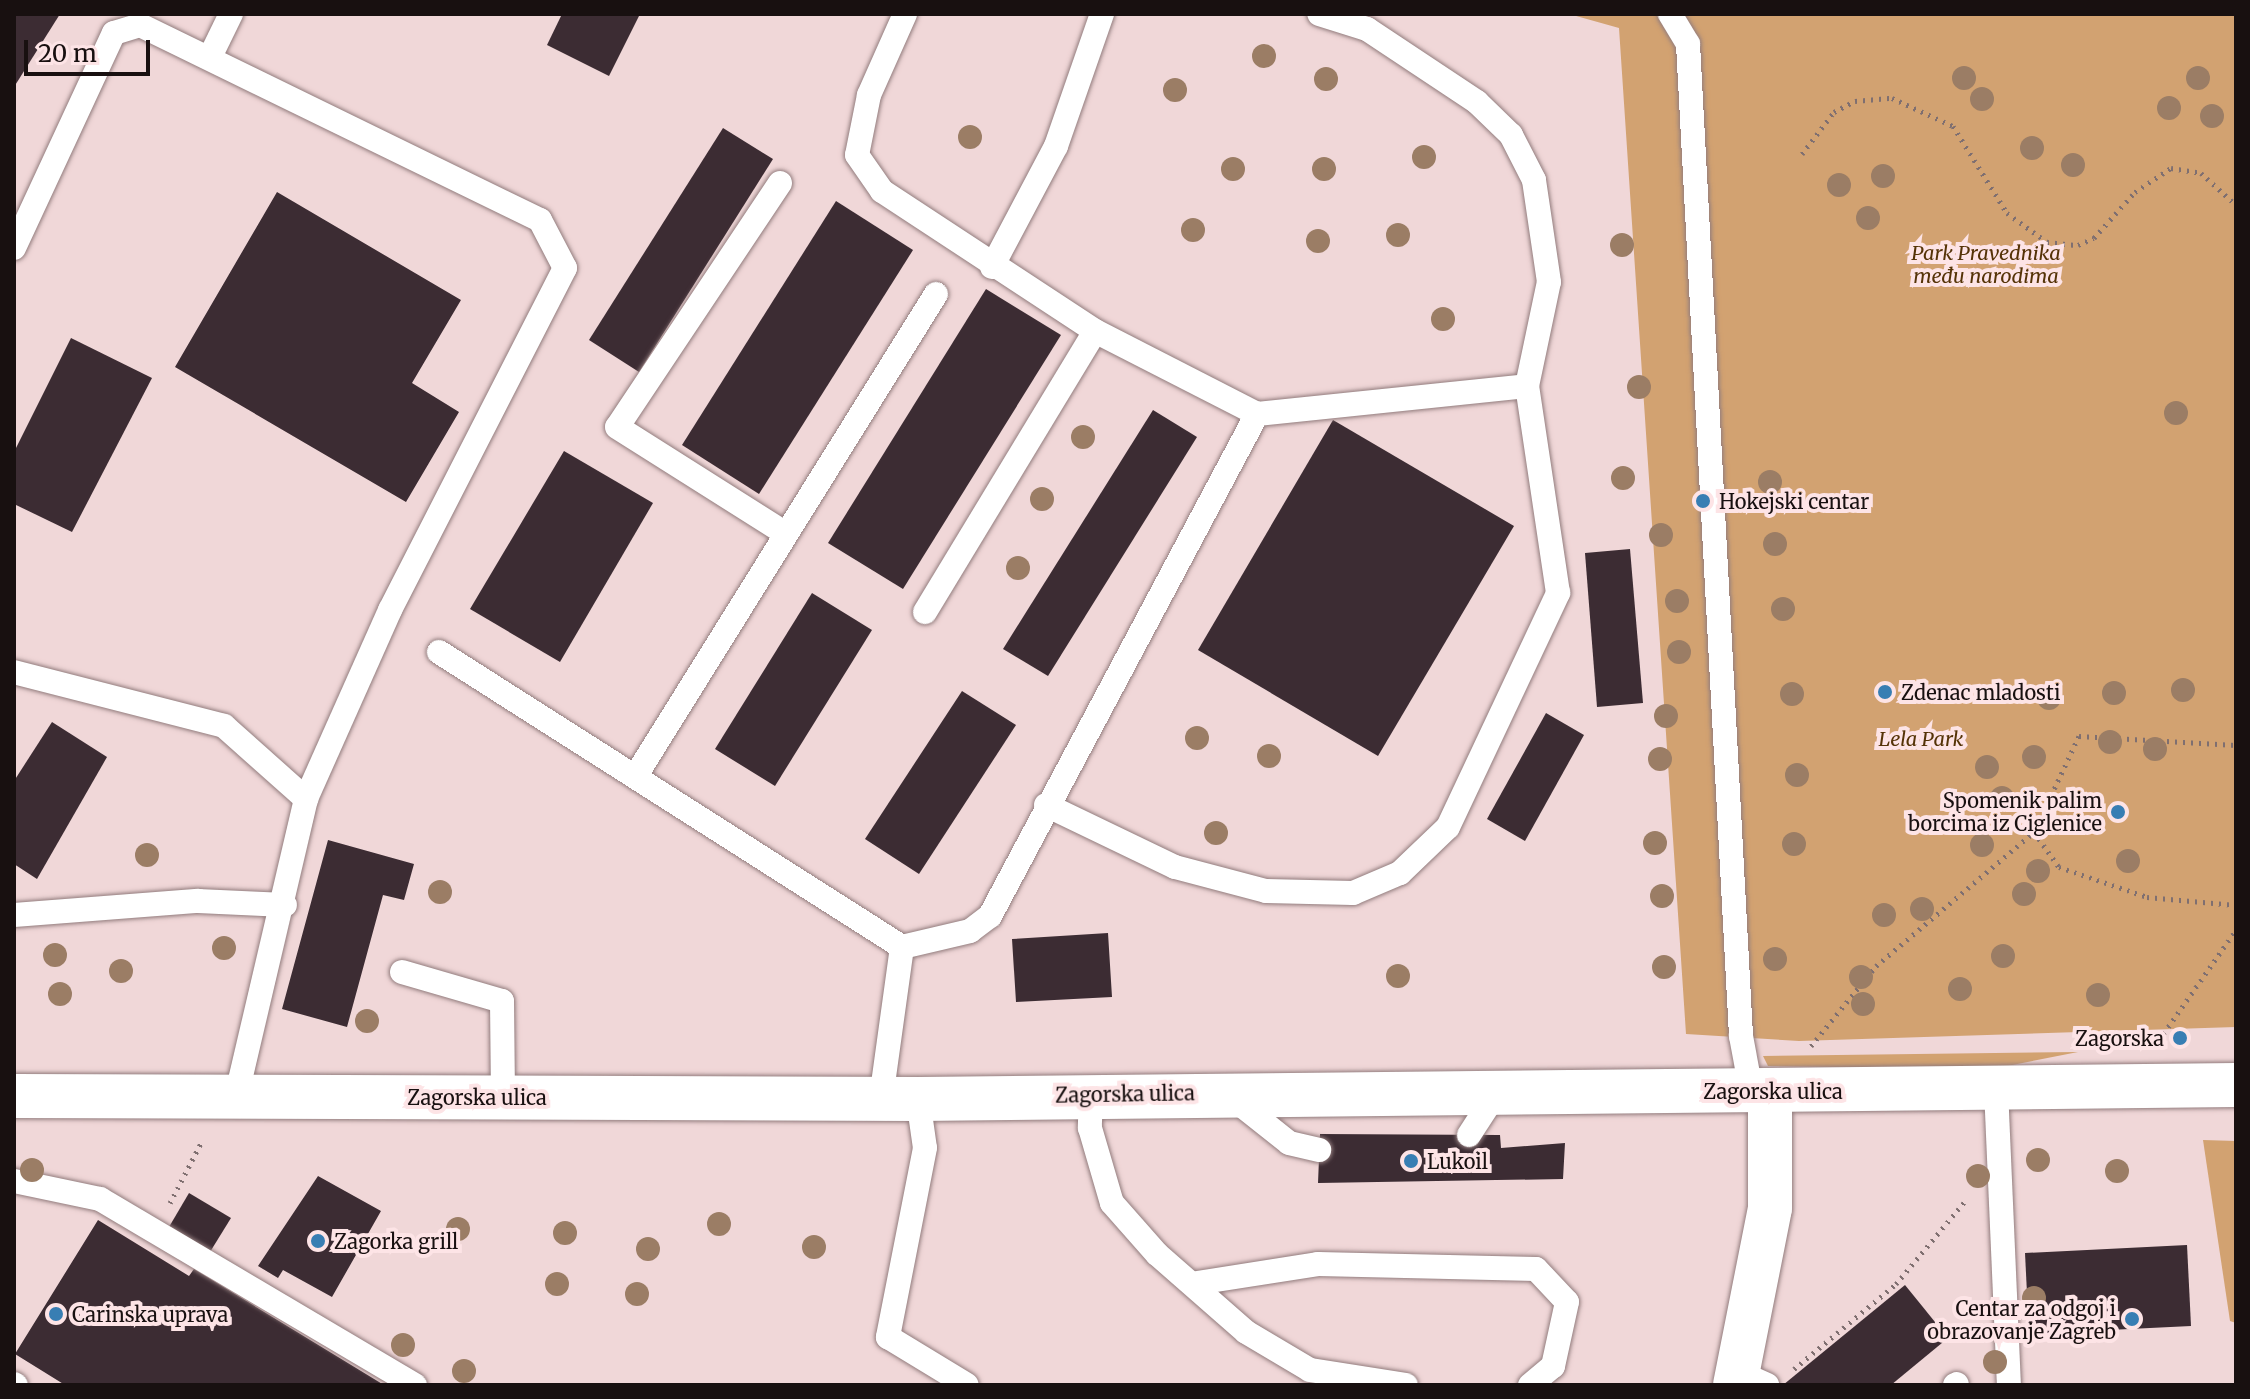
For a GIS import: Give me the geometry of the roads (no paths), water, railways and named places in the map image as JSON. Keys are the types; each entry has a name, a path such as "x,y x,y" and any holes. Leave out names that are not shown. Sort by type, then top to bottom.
{"street":[{"name":"Zagorska ulica","path":"14,1096 899,1099 1091,1093 1495,1095 2236,1085"},
{"path":"1757,1379 1770,1208 1761,1091"}],"lane":[{"path":"210,57 231,14"},
{"path":"905,14 869,95 857,155 882,191 992,267 1095,331 1257,414 1527,386"},
{"path":"992,267 1056,146 1102,14"},
{"path":"1046,805 1175,867 1266,891 1353,893 1400,873 1448,827 1558,593 1527,386 1549,282 1545,219 1511,135 1419,58 1319,14"},
{"path":"1670,14 1688,44 1741,1036 1761,1091"},
{"path":"14,248 114,33 140,25 540,220 565,268 390,610 306,799 285,905 236,1097"},
{"path":"780,183 617,427 786,534"},
{"path":"635,777 936,294"},
{"path":"925,612 1095,331"},
{"path":"439,652 902,947 970,931 990,916 1046,805 1257,414"},
{"path":"14,672 224,726 306,799"},
{"path":"14,915 198,901 285,905"},
{"path":"902,947 899,1099 925,1148 888,1337 967,1385"},
{"path":"402,972 502,1001 503,1098"},
{"path":"1996,1089 2009,1385"},
{"path":"1225,1092 1289,1143 1319,1150"},
{"path":"1091,1093 1090,1128 1112,1203 1157,1254 1197,1283 1246,1332 1310,1370 1406,1385"},
{"path":"1469,1135 1495,1095"},
{"path":"14,1181 100,1199 157,1229 415,1385"},
{"path":"1197,1283 1318,1264 1536,1269 1567,1302 1553,1366 1530,1385"}],"place":[{"name":"Hokejski centar","path":"1703,501"},
{"name":"Zdenac mladosti","path":"1885,692"},
{"name":"Spomenik palim borcima iz Ciglenice","path":"2118,812"},
{"name":"Zagorska","path":"2180,1038"},
{"name":"Lukoil","path":"1411,1161"},
{"name":"Zagorka grill","path":"318,1241"},
{"name":"Carinska uprava","path":"56,1314"},
{"name":"Centar za odgoj i obrazovanje Zagreb","path":"2132,1319"}],"park label":[{"name":"Park Pravednika među narodima","path":"1986,264"},
{"name":"Lela Park","path":"1921,738"}]}
